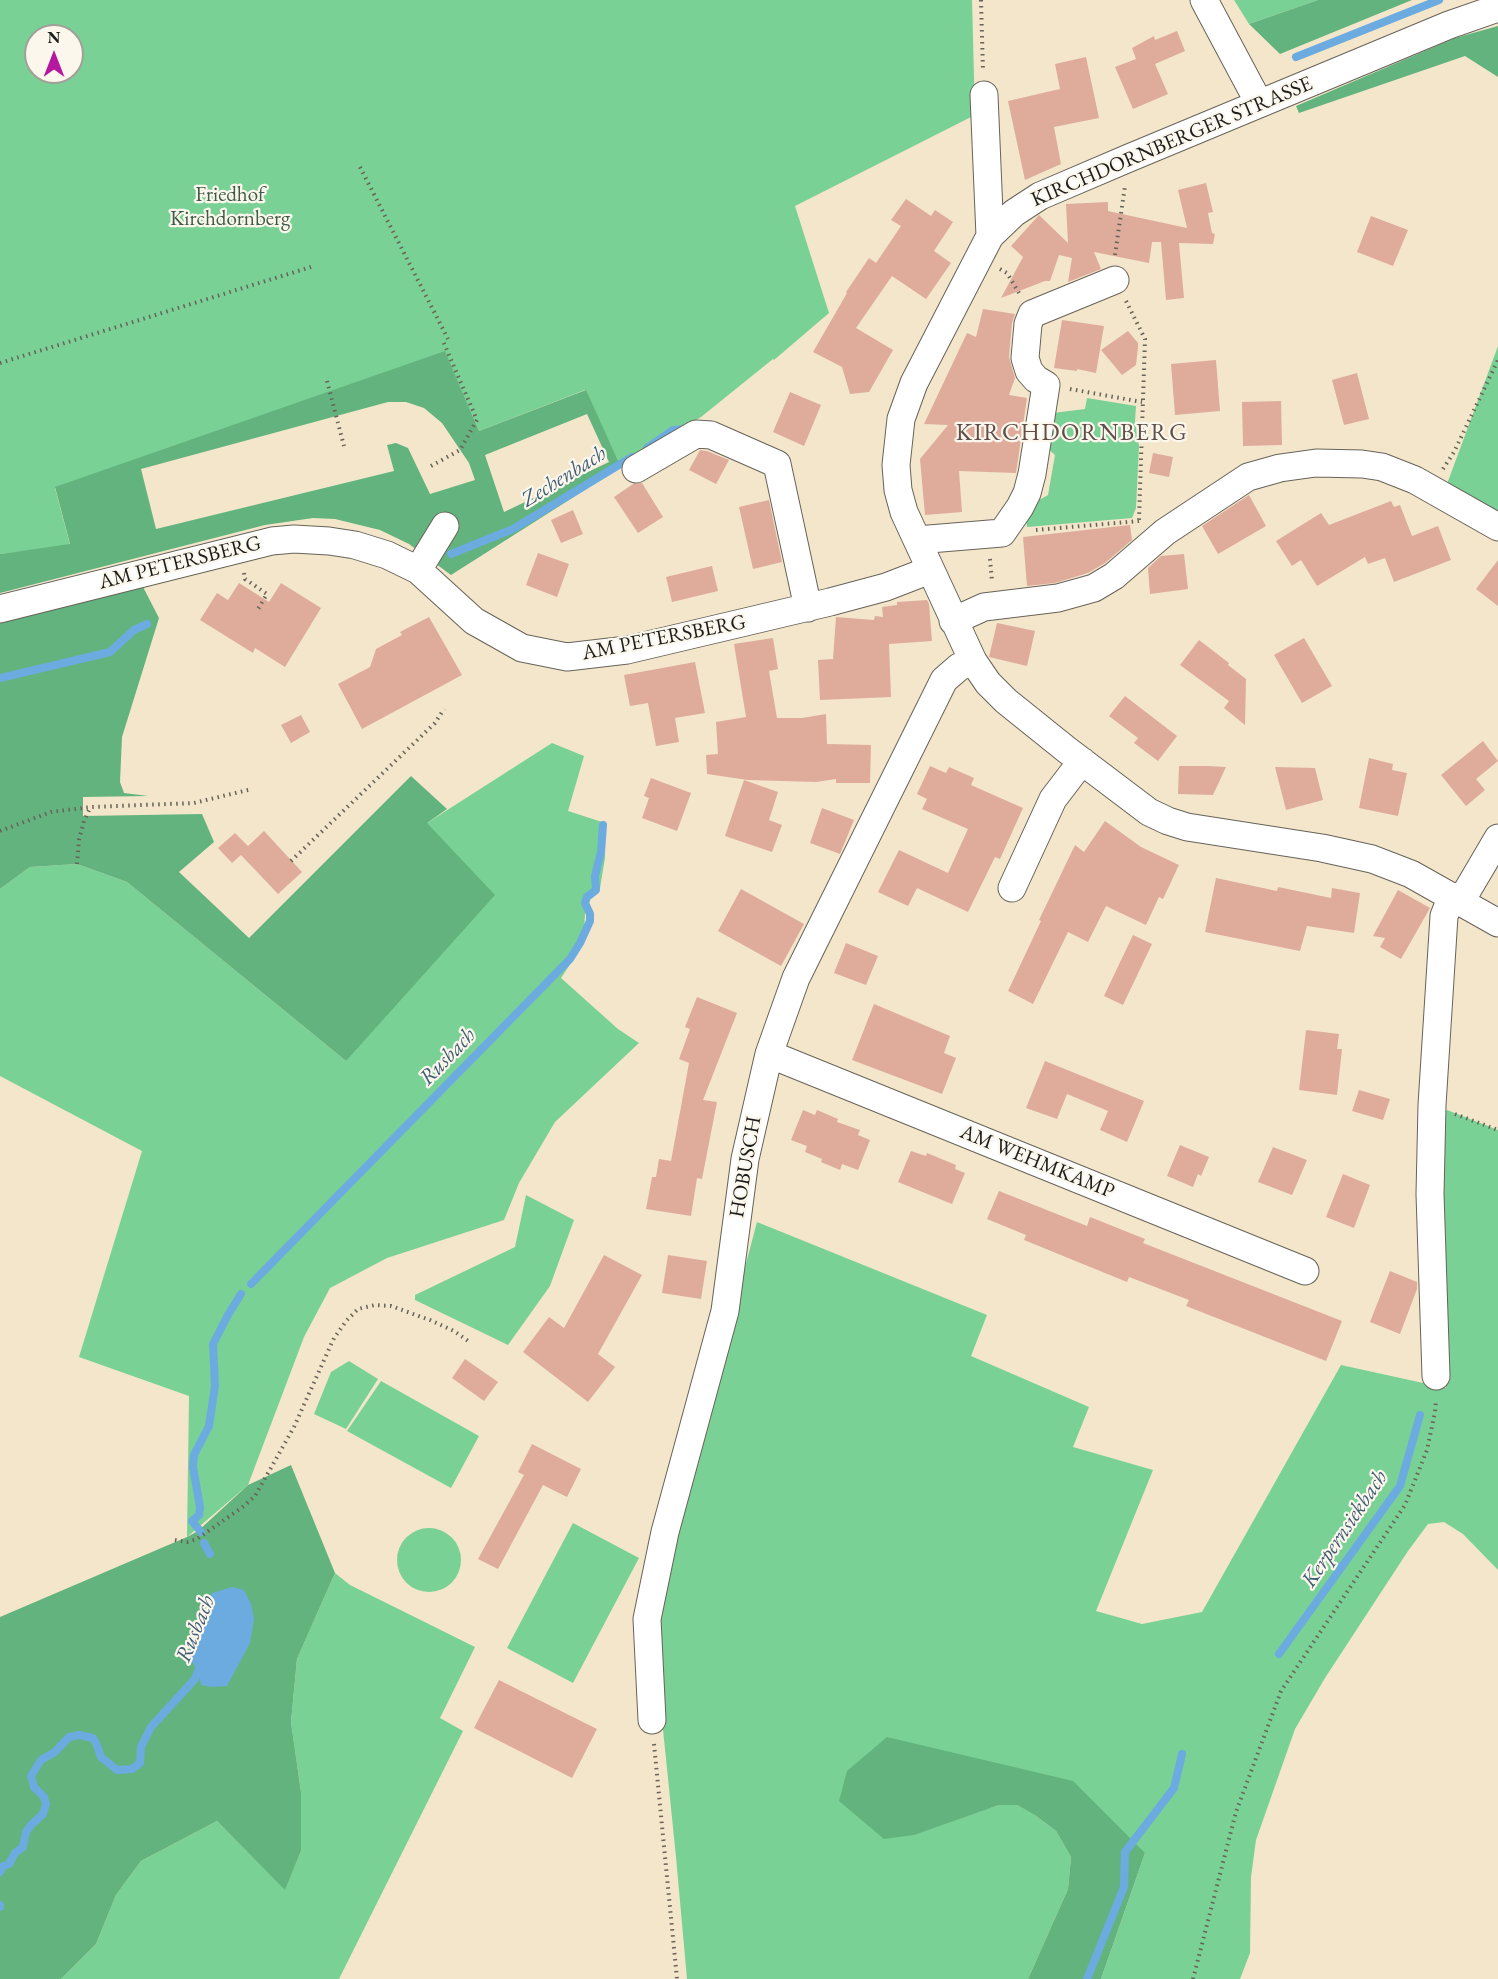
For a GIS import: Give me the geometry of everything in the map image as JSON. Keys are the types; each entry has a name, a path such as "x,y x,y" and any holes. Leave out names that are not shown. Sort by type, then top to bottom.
{"street":[{"path":"1204,0 1259,103"},
{"name":"KIRCHDORNBERGER STRASSE","path":"1498,8 1449,25 1129,158 1040,196 1014,213 990,236 918,375 901,419 896,465 898,490 904,512 973,661 988,683 1006,701 1149,812 1187,827 1372,858 1411,874 1498,923"},
{"path":"984,95 990,236"},
{"path":"917,540 995,534 1020,507 1032,474 1046,385 1029,371 1025,358 1028,324 1032,314 1115,280"},
{"path":"636,470 696,434 711,435 777,464 807,608"},
{"path":"954,621 984,607 1058,598 1094,588 1114,576 1154,541 1248,477 1280,468 1316,464 1362,464 1382,467 1415,480 1498,527"},
{"path":"418,570 445,526"},
{"name":"AM PETERSBERG","path":"0,609 238,549 294,538 355,545 387,555 418,570 474,621 522,648 567,657 627,650 807,608 886,587 930,570"},
{"name":"HOBUSCH","path":"652,1720 647,1619 665,1532 725,1311 745,1159 769,1054 796,978 944,680 959,667 973,661"},
{"path":"1012,888 1053,799 1082,761"},
{"path":"1436,1376 1430,1194 1432,1104 1444,916 1498,838"},
{"name":"AM WEHMKAMP","path":"769,1054 1305,1271"}],"path":[{"path":"981,0 984,95"},
{"path":"1119,235 1129,158"},
{"path":"360,167 445,340 477,420 460,450 431,466"},
{"path":"0,363 311,267"},
{"path":"1115,280 1145,339 1142,402 1143,446 1138,521 1154,541"},
{"path":"1436,473 1442,470 1454,452 1498,360"},
{"path":"327,381 344,446"},
{"path":"1046,385 1142,402"},
{"path":"994,606 995,534 1133,521"},
{"path":"238,549 245,579 267,594 258,609"},
{"path":"291,861 435,723 444,710"},
{"path":"0,831 51,812 91,807 194,803 252,789"},
{"path":"77,864 82,830 91,807"},
{"path":"1432,1104 1498,1130"},
{"path":"175,1540 186,1542 197,1539 255,1496 294,1427 334,1338 358,1309 375,1305 390,1306 430,1320 454,1331 471,1343"},
{"path":"1193,1979 1236,1812 1281,1691 1405,1505 1427,1450 1435,1412 1436,1376"},
{"path":"652,1720 677,1979"}],"green space":[{"name":"Friedhof Kirchdornberg","path":"0,0 972,0 975,115 795,206 829,313 701,417 621,467 585,390 479,431 445,352 55,488 70,545 0,554"},
{"path":"1234,0 1318,0 1249,24"},
{"path":"1318,0 1412,0 1280,54 1249,24"},
{"path":"1498,26 1498,77 1465,56 1299,113 1296,106 1455,38"},
{"path":"1498,346 1498,518 1447,484"},
{"path":"445,351 479,431 586,390 621,467 451,575 409,544 380,530 335,519 313,518 265,525 0,593 0,554 70,544 55,487","holes":["388,402 406,402 424,408 442,423 469,463 475,480 430,494 408,448 396,443 387,445 394,471 156,529 141,469","587,414 609,462 504,512 485,455"]},
{"path":"1087,398 1136,406 1135,421 1139,446 1136,508 1132,518 1027,527 1026,517 1032,504 1048,495 1055,455 1046,447 1053,413 1085,409"},
{"path":"143,587 159,618 122,737 120,782 124,793 148,796 83,797 83,816 202,814 214,842 179,872 249,938 411,776 447,809 427,823 495,895 346,1061 127,882 77,864 30,867 0,889 0,620"},
{"path":"552,743 584,756 568,811 605,823 605,858 600,888 586,899 583,945 561,978 618,1029 639,1043 555,1122 519,1183 504,1220 387,1258 330,1288 304,1337 248,1485 187,1537 189,1396 79,1357 142,1151 0,1076 0,889 30,867 77,864 127,882 346,1061 427,823"},
{"path":"1447,1110 1498,1130 1498,1570 1463,1534 1444,1522 1428,1524 1325,1678 1295,1729 1256,1840 1251,1877 1250,1953 1240,1979 1101,1979 1145,1853 887,1737 960,1818 999,1805 1017,1805 1056,1831 1071,1857 1068,1889 1028,1979 687,1979 660,1700 656,1623 697,1448 757,1222 987,1315 971,1356 1089,1407 1073,1447 1153,1470 1096,1611 1142,1624 1202,1612 1341,1365 1446,1388 1437,1183 1437,1117"},
{"path":"526,1195 574,1220 550,1286 508,1345 415,1300 415,1295 515,1247"},
{"path":"349,1361 378,1379 346,1429 314,1414 331,1372"},
{"path":"381,1381 479,1436 451,1488 347,1431"},
{"path":"291,1465 335,1573 297,1659 291,1722 301,1792 301,1851 285,1890 217,1821 141,1861 116,1895 96,1944 61,1979 0,1979 0,1617 187,1537 198,1531 248,1485"},
{"path":"573,1523 639,1558 573,1683 507,1648"},
{"path":"423,1528 435,1528 452,1537 459,1548 461,1560 459,1572 452,1583 435,1592 423,1592 411,1587 402,1578 397,1566 397,1554 402,1542 411,1533"},
{"path":"335,1573 350,1585 475,1647 440,1718 463,1731 339,1979 61,1979 96,1944 116,1895 141,1861 217,1821 285,1889 301,1851 301,1792 291,1722 297,1659"},
{"path":"887,1737 1073,1781 1145,1853 1101,1979 1028,1979 1068,1889 1071,1857 1056,1831 1036,1816 1017,1805 999,1805 914,1835 884,1839 839,1801 847,1771"}],"water":[{"path":"232,1587 244,1590 251,1604 254,1619 250,1643 227,1686 201,1685 198,1670 191,1661 191,1651 212,1593"}],"building":[{"path":"1177,31 1185,51 1155,64 1168,94 1133,109 1115,67 1136,59 1132,48 1154,36 1155,40"},
{"path":"1086,57 1099,118 1054,127 1061,164 1025,180 1008,101 1060,89 1055,64"},
{"path":"1206,183 1213,212 1208,213 1212,233 1215,234 1213,244 1179,243 1184,298 1166,300 1161,242 1152,242 1149,263 1094,252 1101,269 1068,282 1072,258 1059,255 1050,281 1001,298 1023,257 1011,246 1039,215 1068,243 1066,204 1108,202 1108,211 1187,228 1178,190"},
{"path":"906,199 931,216 935,210 953,222 934,251 951,263 926,299 892,276 856,328 893,350 869,392 850,394 842,367 813,352 846,292 869,258 876,263 901,226 891,220"},
{"path":"1371,216 1408,230 1393,266 1357,252"},
{"path":"983,309 1015,314 1009,357 1015,378 1009,395 1027,398 1016,473 959,471 962,512 925,515 920,459 948,425 924,424 967,333 976,337"},
{"path":"1062,320 1104,326 1096,373 1054,368"},
{"path":"1128,331 1138,343 1136,365 1122,375 1101,350"},
{"path":"1216,360 1220,411 1175,415 1171,364"},
{"path":"1357,373 1369,419 1344,425 1332,380"},
{"path":"790,392 821,405 804,446 773,432"},
{"path":"1281,401 1282,445 1243,446 1242,402"},
{"path":"700,450 729,460 716,484 689,470"},
{"path":"1153,453 1173,457 1169,477 1149,473"},
{"path":"642,483 663,517 638,533 614,497 633,484"},
{"path":"1249,495 1266,526 1218,554 1202,526"},
{"path":"769,500 782,562 753,569 739,507"},
{"path":"1391,501 1394,507 1400,505 1412,536 1438,526 1451,560 1394,582 1385,558 1368,564 1365,557 1317,586 1301,560 1292,566 1276,541 1321,513 1329,525"},
{"path":"573,510 583,534 561,543 551,520"},
{"path":"1130,525 1132,540 1105,563 1088,573 1055,583 1027,586 1023,537"},
{"path":"538,553 569,564 557,597 526,585"},
{"path":"1184,554 1188,589 1150,594 1148,568 1161,556"},
{"path":"1498,560 1498,606 1476,589"},
{"path":"712,566 718,591 672,602 666,577"},
{"path":"239,583 269,602 281,583 321,608 285,667 255,648 253,653 200,620 217,593 228,600"},
{"path":"927,600 932,641 889,644 891,697 820,700 818,660 833,659 836,617 874,620 875,616 883,617 882,607 897,605 897,602"},
{"path":"429,617 462,675 362,729 338,684 370,667 376,649 402,635 400,632"},
{"path":"997,623 1035,631 1027,666 989,657"},
{"path":"773,638 778,669 769,671 777,718 802,718 826,714 827,744 871,745 870,783 836,783 836,779 816,782 748,780 707,774 706,755 718,754 716,722 746,717 734,644"},
{"path":"1304,638 1332,686 1302,703 1274,655"},
{"path":"1199,640 1246,679 1245,725 1224,708 1229,701 1180,665"},
{"path":"695,662 705,713 675,718 679,742 656,746 648,703 630,706 624,675"},
{"path":"1125,696 1177,736 1158,761 1134,743 1138,738 1109,716"},
{"path":"301,715 310,732 291,743 281,725"},
{"path":"1483,741 1498,761 1476,779 1485,790 1466,806 1441,775"},
{"path":"1369,758 1393,764 1392,770 1407,773 1398,816 1359,808"},
{"path":"930,766 946,773 949,767 974,778 971,785 1023,808 1000,859 995,857 968,912 917,888 908,906 878,892 899,850 948,873 968,829 922,809 927,799 917,794"},
{"path":"1179,766 1226,767 1213,795 1178,794"},
{"path":"1275,767 1315,768 1323,800 1286,810"},
{"path":"651,778 691,793 677,831 642,818 649,798 644,796"},
{"path":"744,780 778,792 769,820 782,825 772,852 725,836"},
{"path":"822,808 854,820 840,854 810,843"},
{"path":"1105,821 1141,847 1179,865 1163,899 1159,897 1146,925 1106,906 1088,942 1068,932 1033,1004 1008,991 1075,845 1084,852"},
{"path":"264,831 302,872 278,894 241,855 232,863 218,848 235,833 248,846"},
{"path":"1216,878 1277,891 1278,887 1331,898 1332,888 1360,893 1354,933 1307,926 1300,951 1205,932"},
{"path":"741,889 804,924 781,966 718,931"},
{"path":"1398,890 1430,908 1401,959 1380,947 1385,938 1373,936"},
{"path":"1133,935 1152,944 1123,1005 1104,996"},
{"path":"846,943 878,956 866,985 834,973"},
{"path":"697,997 737,1013 703,1100 717,1102 702,1179 697,1178 691,1216 646,1209 652,1177 656,1177 659,1159 671,1161 689,1063 679,1059 690,1029 685,1027"},
{"path":"874,1004 950,1036 944,1053 956,1058 942,1094 852,1060"},
{"path":"1306,1030 1339,1034 1337,1049 1342,1049 1337,1095 1299,1090"},
{"path":"1045,1061 1144,1101 1127,1142 1100,1130 1108,1111 1067,1094 1057,1119 1026,1108"},
{"path":"1359,1090 1390,1099 1383,1120 1352,1111"},
{"path":"803,1110 815,1115 817,1110 838,1119 837,1122 860,1130 858,1135 870,1140 858,1170 842,1164 840,1170 821,1162 822,1159 805,1152 807,1146 791,1140"},
{"path":"1180,1145 1209,1157 1201,1176 1198,1174 1193,1187 1167,1176"},
{"path":"1273,1147 1307,1160 1292,1195 1258,1182"},
{"path":"911,1151 926,1156 927,1153 956,1165 955,1169 965,1173 952,1204 898,1182"},
{"path":"1343,1174 1370,1185 1354,1228 1326,1217"},
{"path":"999,1191 1087,1226 1090,1217 1145,1239 1143,1243 1342,1321 1326,1361 1186,1306 1189,1300 1129,1277 1127,1282 1024,1240 1026,1235 987,1219"},
{"path":"604,1255 642,1275 598,1354 615,1367 588,1402 523,1352 549,1317 564,1328"},
{"path":"668,1255 707,1261 701,1299 662,1293"},
{"path":"1390,1271 1417,1282 1417,1289 1400,1334 1370,1322"},
{"path":"465,1359 498,1382 484,1401 452,1378"},
{"path":"532,1444 581,1469 567,1497 543,1485 498,1569 478,1559 524,1475 518,1472"},
{"path":"499,1680 597,1729 572,1778 474,1728"}],"waterway":[{"name":"Rusbach","path":"1296,57 1439,0"},
{"name":"Zechenbach","path":"647,448 673,430 686,429"},
{"name":"Zechenbach","path":"451,554 513,529 632,457"},
{"name":"Zechenbach","path":"0,678 110,652 134,630 147,624"},
{"name":"Rusbach","path":"251,1284 570,959 590,921 590,914 585,903 587,897 596,890 595,876 601,852 603,825"},
{"name":"Rusbach","path":"201,1532 192,1521 199,1515 200,1507 193,1467 194,1455 209,1426 215,1386 213,1344 241,1294"},
{"name":"Kerpernsiekbach","path":"1279,1654 1400,1486 1420,1415"},
{"name":"Rusbach","path":"204,1543 210,1554"},
{"name":"Rusbach","path":"0,1872 3,1866 9,1864 15,1853 23,1847 26,1832 43,1814 46,1804 44,1797 34,1787 31,1776 41,1760 55,1752 69,1737 79,1735 93,1738 101,1757 117,1770 132,1769 140,1763 141,1747 151,1727 195,1679 202,1661"},
{"name":"Kerpernsiekbach","path":"1087,1979 1124,1887 1125,1852 1174,1788 1182,1754"}],"district":[{"name":"KIRCHDORNBERG","path":"1072,433"}]}
